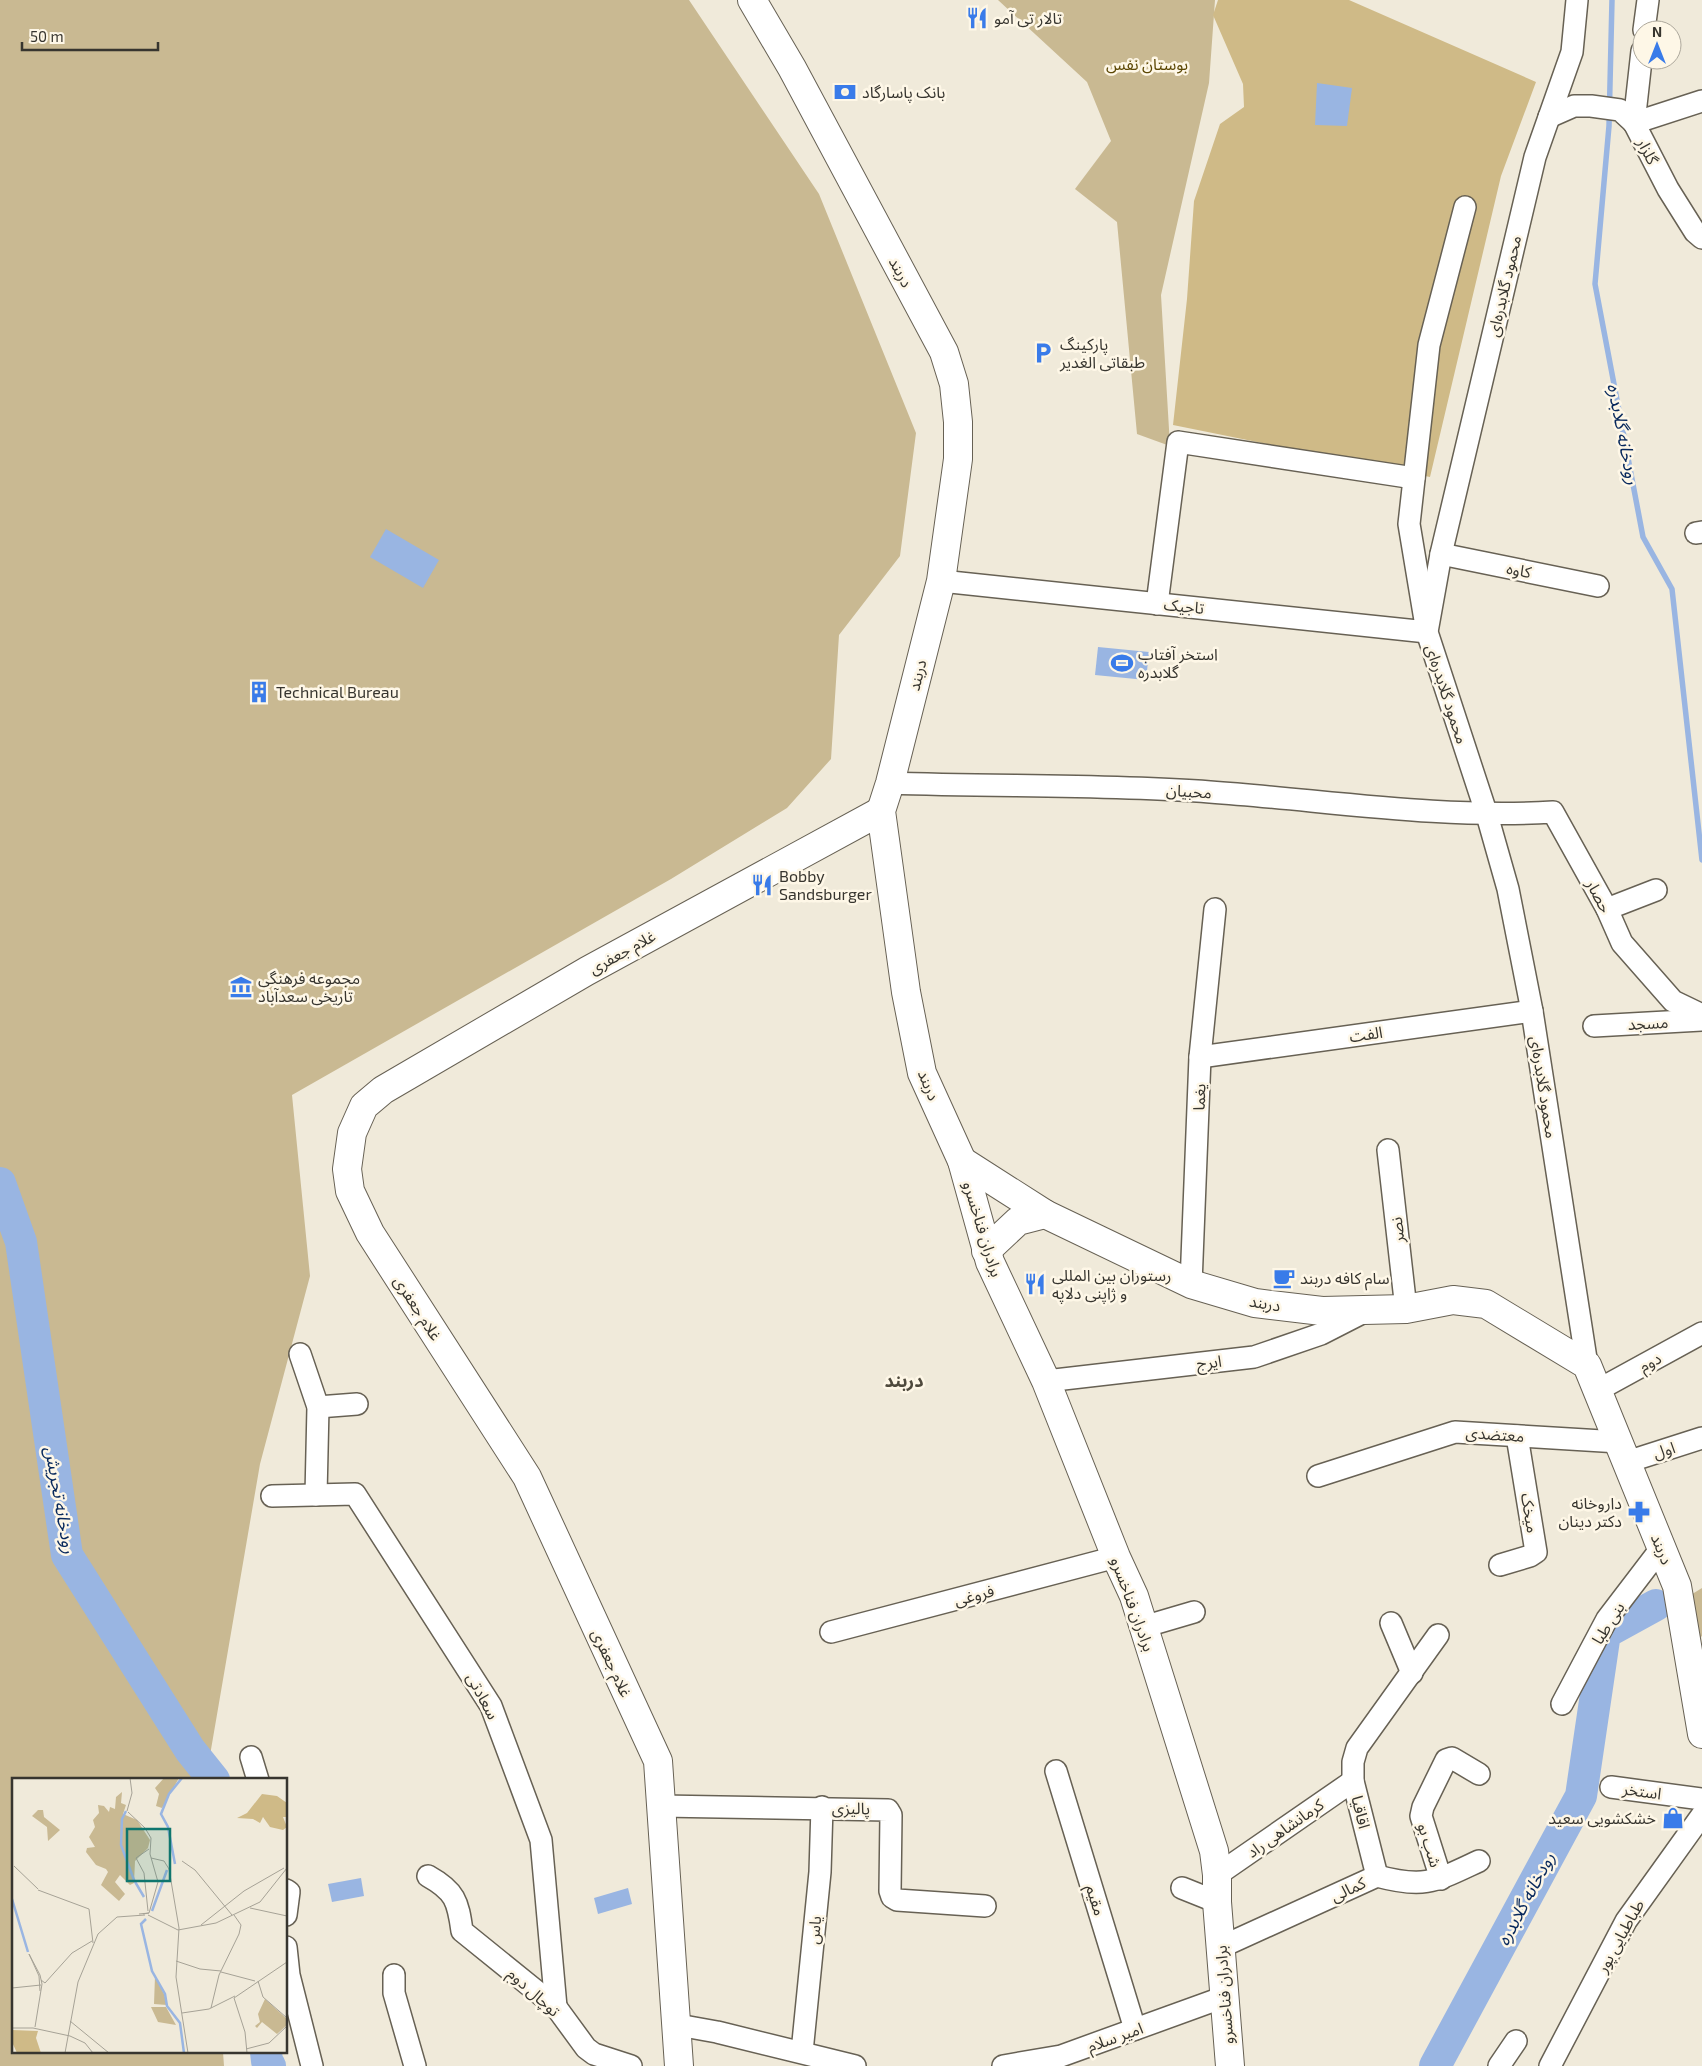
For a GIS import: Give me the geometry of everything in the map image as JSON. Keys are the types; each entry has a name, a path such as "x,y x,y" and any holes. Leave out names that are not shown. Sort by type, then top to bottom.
{"main road":[{"name":"دربند","path":"752,0 792,68 944,352 954,384 958,422 958,458 941,581 890,783 880,811 906,992 922,1073 962,1161 1045,1214 1191,1284 1256,1303 1322,1311 1364,1312 1406,1309 1453,1300 1486,1304 1587,1365 1677,1586 1702,1734"},
{"name":"غلام جعفری","path":"679,2066 678,2025 658,1760 527,1477 370,1233 350,1191 347,1169 352,1134 364,1106 383,1090 587,971 880,811"},
{"name":"برادران فناخسرو","path":"962,1161 986,1251 1046,1381 1116,1558 1134,1596 1214,1851 1218,1875 1218,1902 1230,2066"},
{"path":"986,1251 1018,1221 1045,1214"}],"street":[{"name":"محمود گلابدره‌ای","path":"1577,0 1572,52 1535,157 1441,554 1427,632 1487,815 1508,890 1532,1011 1587,1365"},
{"path":"1645,20 1648,0"},
{"name":"گلزار","path":"1638,70 1627,116 1668,189 1695,232 1702,238"},
{"path":"1549,117 1574,106 1591,106 1627,116 1702,101"},
{"path":"1427,632 1409,524 1429,345 1465,207"},
{"path":"1157,604 1178,442 1414,478"},
{"name":"کاوه","path":"1441,554 1598,586"},
{"name":"تاجیک","path":"941,581 1427,632"},
{"name":"محبیان","path":"890,783 989,787 1115,786 1220,792 1487,815"},
{"name":"حصار","path":"1487,815 1553,812 1607,909 1622,942 1673,1001 1702,1015"},
{"path":"1607,909 1656,890"},
{"name":"یغما","path":"1191,1284 1200,1057 1215,910"},
{"name":"الفت","path":"1200,1057 1532,1011"},
{"name":"مسجد","path":"1594,1026 1702,1020"},
{"name":"نصر","path":"1388,1150 1406,1309"},
{"name":"ایرج","path":"1046,1381 1254,1357 1321,1334 1364,1312"},
{"name":"دوم","path":"1598,1390 1702,1333"},
{"path":"300,1354 318,1406 316,1495"},
{"path":"318,1406 357,1404"},
{"name":"معتضدی","path":"1318,1476 1455,1432 1517,1436 1623,1452"},
{"name":"میخک","path":"1500,1565 1530,1556 1536,1552 1517,1436"},
{"name":"اول","path":"1623,1452 1702,1438"},
{"name":"سعادتی","path":"272,1496 355,1494 491,1706 541,1840 556,2007"},
{"name":"بنی طبا","path":"1562,1704 1607,1619 1662,1547"},
{"name":"فروغی","path":"831,1632 1116,1558"},
{"path":"1143,1627 1194,1612"},
{"path":"1391,1623 1412,1673"},
{"path":"1412,1673 1438,1635"},
{"name":"اقاقیا","path":"1377,1876 1353,1780 1352,1762 1358,1748 1412,1673"},
{"path":"251,1757 257,1778"},
{"name":"شب بو","path":"1441,1879 1421,1812 1449,1758 1479,1774"},
{"name":"مقیم","path":"1056,1772 1135,2029"},
{"name":"کرمانشاهی راد","path":"1218,1875 1353,1780"},
{"name":"استخر","path":"1611,1787 1702,1799"},
{"name":"پالیزی","path":"661,1806 822,1807 888,1810 891,1815 890,1891 892,1897 897,1900 985,1906"},
{"name":"یاس","path":"802,2052 820,1872 822,1807"},
{"name":"طباطبایی پور","path":"1550,2066 1626,1921 1702,1815"},
{"name":"کمالی","path":"1221,1947 1377,1876 1398,1882 1428,1883 1479,1861"},
{"name":"توچال دوم","path":"428,1876 447,1887 459,1910 462,1932 556,2007 586,2048 594,2054 631,2066"},
{"path":"1182,1888 1218,1902"},
{"path":"288,1965 312,2066"},
{"path":"394,1975 394,1993 415,2066"},
{"name":"امیر سلام","path":"1003,2066 1061,2056 1224,1997"},
{"path":"678,2025 717,2032 855,2066"},
{"path":"1499,2066 1516,2041"}],"green space":[{"name":"مجموعه فرهنگی تاریخی سعدآباد","path":"0,0 689,0 819,194 916,433 900,556 839,635 831,759 787,808 671,879 292,1095 310,1276 260,1464 208,1767 208,1778 12,1778 12,2054 223,2054 224,2066 0,2066"},
{"name":"بوستان نفس","path":"998,0 1215,0 1209,83 1161,295 1170,446 1137,434 1117,222 1075,189 1111,141 1087,82"},
{"path":"1702,1588 1702,1636 1697,1640 1689,1596"}],"shaded area":[{"path":"1218,0 1349,0 1536,82 1501,176 1430,477 1173,425 1187,299 1194,201 1220,124 1244,107 1243,84 1213,15"}],"water":[{"path":"1317,83 1352,88 1347,126 1315,125"},
{"path":"386,529 439,560 423,588 370,557"},
{"name":"استخر آفتاب گلابدره","path":"1098,647 1149,652 1146,680 1095,675"},
{"path":"361,1878 364,1896 332,1902 328,1884"},
{"path":"628,1888 632,1904 598,1914 594,1898"}],"waterway":[{"name":"رودخانه گلابدره","path":"1612,0 1609,126 1595,284 1643,537 1672,589 1702,860"},
{"name":"رودخانه تجریش","path":"0,1183 21,1242 67,1555 190,1750 212,1778"},
{"name":"رودخانه گلابدره","path":"1435,2066 1581,1796 1605,1633 1656,1605"},
{"name":"رودخانه تجریش","path":"266,2054 270,2066"}],"place":[{"name":"تالار تی آمو","path":"977,18"},
{"name":"بانک پاسارگاد","path":"845,92"},
{"name":"پارکینگ طبقاتی الغدیر","path":"1043,353"},
{"name":"استخر آفتاب گلابدره","path":"1122,663"},
{"name":"Technical Bureau","path":"259,692"},
{"name":"Bobby Sandsburger","path":"762,885"},
{"name":"مجموعه فرهنگی تاریخی سعدآباد","path":"241,987"},
{"name":"سام کافه دربند","path":"1284,1278"},
{"name":"رستوران بین المللی و ژاپنی دلاپه","path":"1035,1284"},
{"name":"داروخانه دکتر دینان","path":"1639,1512"},
{"name":"خشکشویی سعید","path":"1673,1818"}],"district":[{"name":"دربند","path":"904,1381"}]}
